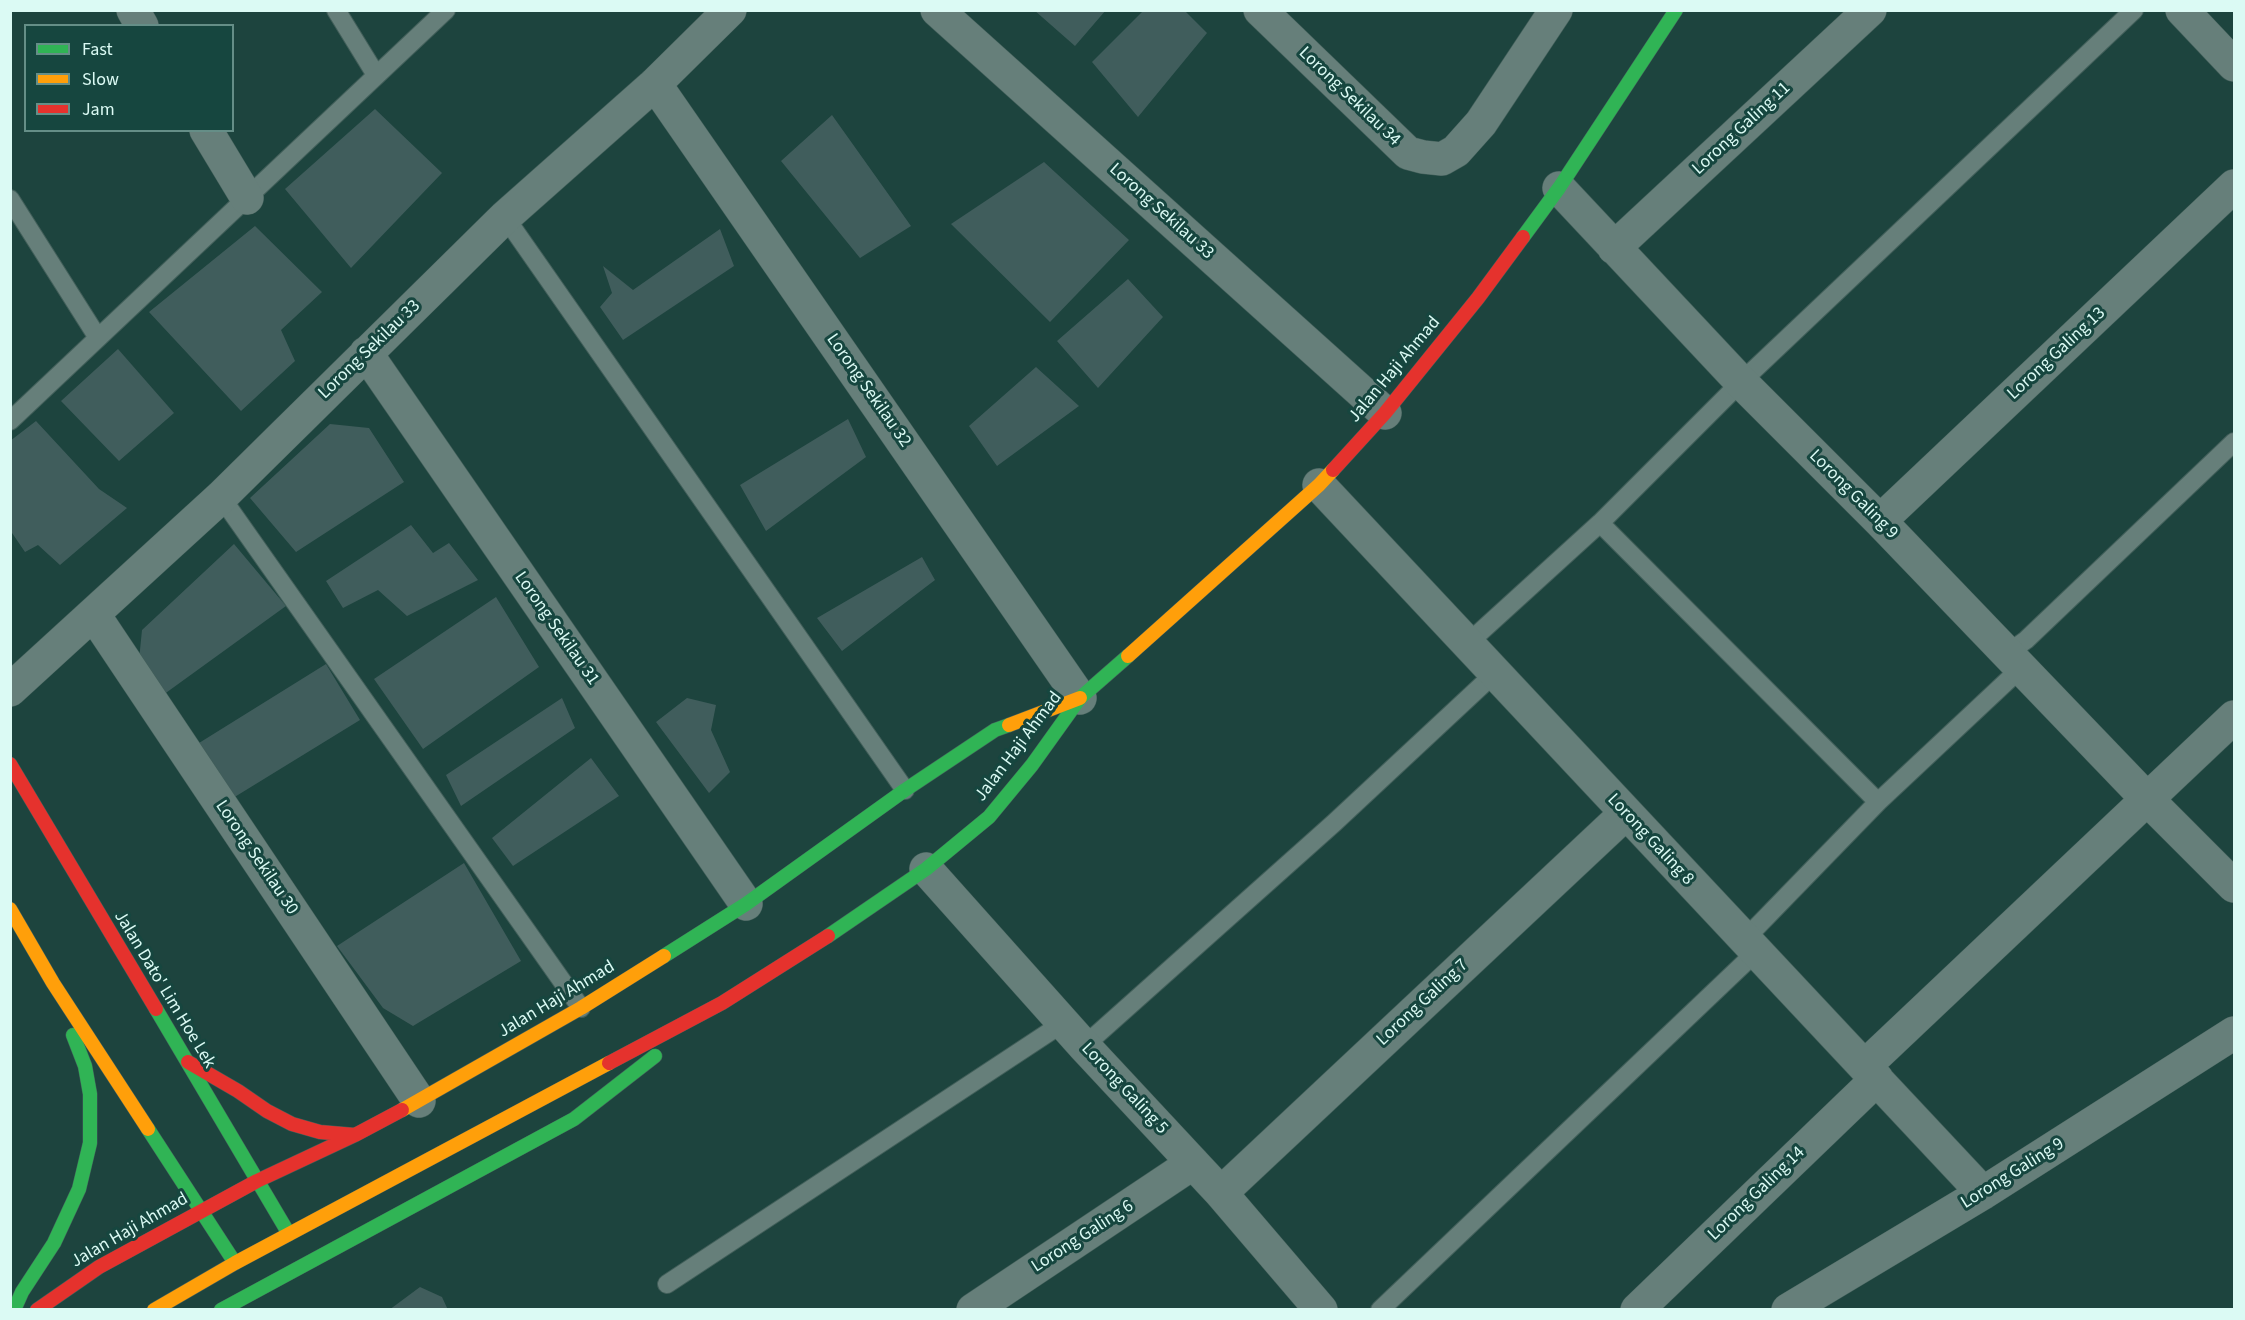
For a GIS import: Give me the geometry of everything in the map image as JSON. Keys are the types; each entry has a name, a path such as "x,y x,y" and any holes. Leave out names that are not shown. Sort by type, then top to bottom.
{"street":[{"path":"133,10 141,24"},
{"name":"Lorong Sekilau 33","path":"10,690 221,496 505,217 655,84 730,10"},
{"name":"Lorong Sekilau 33","path":"937,10 1385,413"},
{"name":"Lorong Sekilau 34","path":"1272,15 1408,153 1442,159 1456,151 1481,123 1556,10"},
{"name":"Jalan Haji Ahmad","path":"154,1310 235,1263 722,1003 807,950 926,870 989,817 1032,765 1080,698 1319,485 1385,413 1478,298 1559,188 1676,10"},
{"name":"Lorong Galing 11","path":"1614,248 1870,10"},
{"path":"2182,10 2233,61"},
{"name":"Lorong Sekilau 32","path":"655,84 1080,698"},
{"path":"207,132 248,198"},
{"name":"Lorong Galing 13","path":"1880,521 2235,186"},
{"name":"Lorong Galing 9","path":"1559,188 1741,382 1880,521 2148,800 2235,886"},
{"name":"Lorong Sekilau 31","path":"366,353 746,904"},
{"name":"Lorong Galing 8","path":"1319,485 1625,814 1983,1193"},
{"name":"Lorong Sekilau 30","path":"94,615 419,1101"},
{"name":"Jalan Haji Ahmad","path":"37,1310 99,1268 257,1181 355,1135 419,1101 581,1008 746,904 905,790 995,730 1080,698"},
{"path":"1871,1072 2235,717"},
{"name":"Jalan Dato' Lim Hoe Lek","path":"10,764 289,1234"},
{"name":"Lorong Galing 7","path":"1221,1193 1625,814"},
{"name":"Lorong Galing 5","path":"926,870 1221,1193 1321,1310"},
{"path":"10,909 53,984 235,1263"},
{"path":"14,1310 22,1292 54,1243 75,1198 90,1143 90,1094 85,1066 53,984"},
{"name":"Jalan Haji Ahmad","path":"221,1310 574,1119 722,1003"},
{"name":"Lorong Galing 9","path":"1788,1310 1983,1193 2235,1033"},
{"path":"184,1060 292,1124 320,1132 355,1135"},
{"name":"Lorong Galing 14","path":"1637,1310 1871,1072"},
{"name":"Lorong Galing 6","path":"973,1310 1193,1162"}],"lane":[{"path":"336,10 376,75"},
{"path":"10,421 446,10"},
{"path":"1467,644 1600,523 1741,382 2134,10"},
{"path":"10,199 98,338"},
{"path":"505,217 905,790"},
{"path":"1380,1310 1750,946 1878,802 2014,661 2026,640 2235,442"},
{"path":"221,496 581,1008"},
{"path":"1600,523 1878,802"},
{"path":"667,1284 1074,1034 1325,831 1495,673"}],"building":[{"path":"1034,10 1106,10 1075,46"},
{"path":"1144,10 1184,10 1207,33 1138,117 1092,62"},
{"path":"375,109 442,173 351,268 285,189"},
{"path":"832,115 911,226 860,258 781,161"},
{"path":"1044,162 1129,240 1050,322 951,224"},
{"path":"255,226 322,292 281,330 295,361 241,411 149,312"},
{"path":"720,229 734,266 623,340 600,307 612,293 603,266 633,290"},
{"path":"1128,279 1163,317 1098,388 1057,341"},
{"path":"118,349 174,413 119,461 61,401"},
{"path":"1036,367 1079,406 997,466 969,426"},
{"path":"848,419 866,457 766,531 740,485"},
{"path":"36,421 99,489 127,508 60,565 38,545 25,552 10,530 10,441"},
{"path":"330,424 369,428 404,482 296,552 250,498"},
{"path":"411,525 433,553 449,543 478,580 407,616 378,590 343,608 326,581"},
{"path":"234,544 286,606 163,695 139,660 142,630"},
{"path":"922,557 935,580 842,651 817,618"},
{"path":"496,597 539,667 423,749 374,679"},
{"path":"326,664 360,720 233,798 199,743"},
{"path":"562,698 575,728 461,806 446,775"},
{"path":"687,698 716,705 711,730 730,772 709,793 656,722"},
{"path":"591,758 619,796 513,866 492,838"},
{"path":"464,863 521,961 413,1026 383,1008 337,946"},
{"path":"420,1287 442,1297 448,1310 389,1310"}],"traffic: fast":[{"path":"1523,237 1559,188 1676,10"},
{"path":"828,936 926,869 989,817 1032,765 1080,698 1128,656"},
{"path":"664,956 746,904 905,790 995,730 1009,725"},
{"path":"156,1009 289,1234"},
{"path":"14,1310 22,1292 54,1243 79,1189 90,1143 90,1094 85,1066 73,1035"},
{"path":"221,1310 574,1119 655,1056"},
{"path":"148,1129 235,1263"}],"traffic: slow":[{"path":"1128,656 1333,470"},
{"path":"1009,725 1080,698"},
{"path":"10,909 53,983 148,1129"},
{"path":"402,1110 581,1008 664,956"},
{"path":"154,1310 235,1263 609,1063"}],"traffic: jam":[{"path":"1333,470 1385,413 1478,298 1523,237"},
{"path":"10,764 156,1009"},
{"path":"609,1063 722,1003 828,936"},
{"path":"188,1062 292,1124 320,1132 355,1135"},
{"path":"37,1310 99,1267 257,1181 402,1110"}]}
